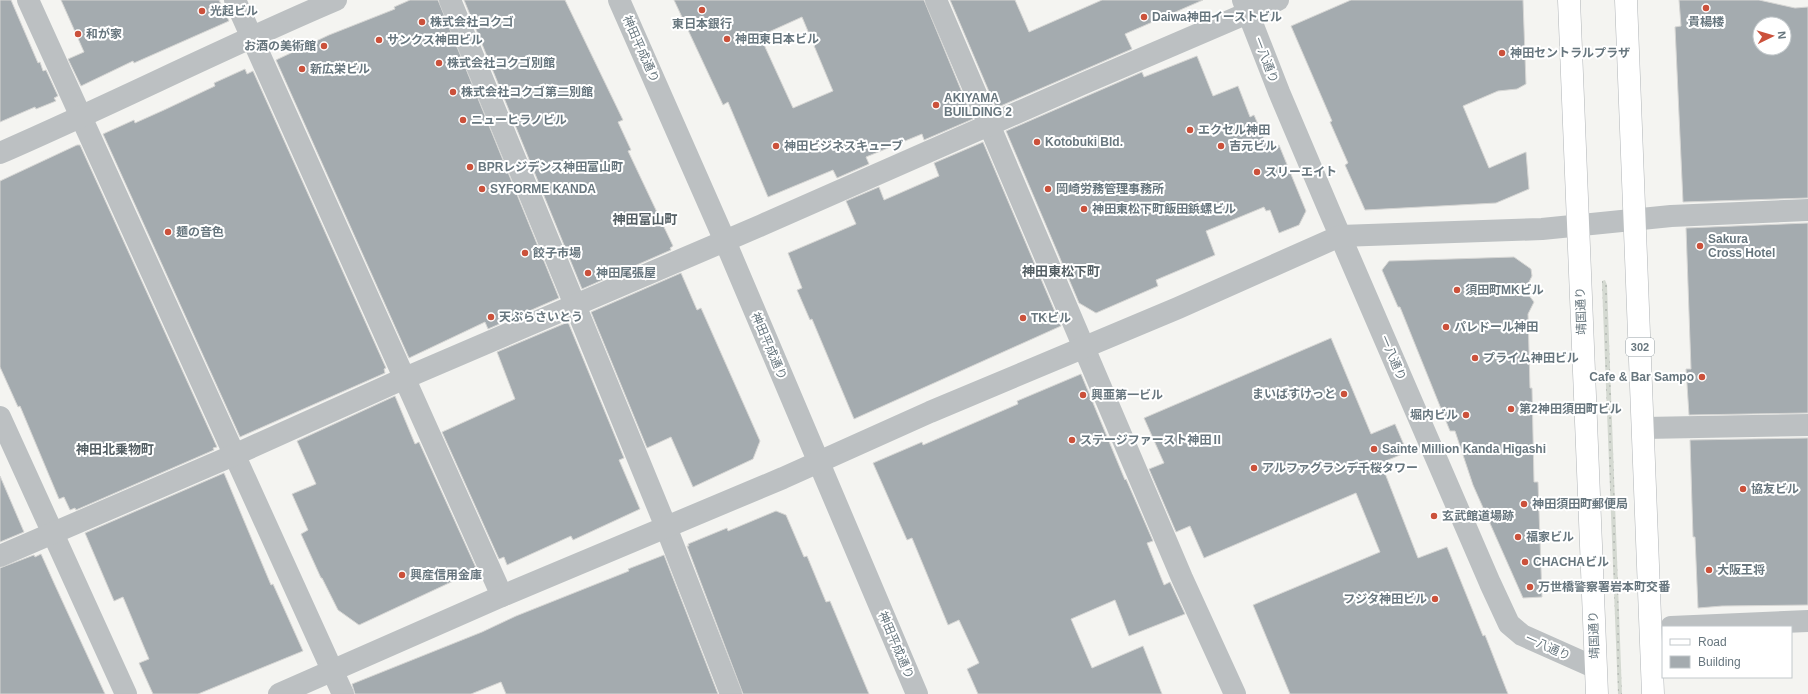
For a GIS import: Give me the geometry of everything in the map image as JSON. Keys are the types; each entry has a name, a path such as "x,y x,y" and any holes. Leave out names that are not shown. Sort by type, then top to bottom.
{"main road":[{"name":"靖国通り","path":"1569,0 1597,694"},
{"name":"302","path":"1626,0 1634,220 1644,428 1662,627 1653,694"}],"street":[{"path":"28,0 343,694"},
{"path":"235,0 502,596"},
{"path":"0,153 81,117 252,36 336,0"},
{"path":"450,0 574,306 666,527 730,694"},
{"name":"神田平成通り","path":"619,0 725,241 917,694"},
{"path":"936,0 1182,578 1235,694"},
{"path":"0,556 234,455 405,378 989,126 1080,85 1246,6 1278,0"},
{"name":"一八通り","path":"1246,6 1279,92 1340,236 1490,584 1509,624 1522,635 1596,668"},
{"path":"279,694 502,596 818,462 930,412 1178,308 1340,236 1577,226 1671,216 1808,210"},
{"path":"0,417 126,694"},
{"path":"1644,428 1808,425"},
{"path":"1691,626 1808,622"}],"shaded area":[{"path":"1605,280 1607,285 1622,694 1618,694 1602,284 1602,281"}],"building":[{"path":"0,0 11,0 38,63 40,62 43,71 46,70 58,96 54,98 56,101 36,109 35,107 0,122"},
{"path":"61,0 219,0 229,21 134,63 133,61 81,86 68,59 84,52"},
{"path":"410,0 438,0 559,298 488,329 485,322 409,358 276,60 329,35 395,9 394,7"},
{"path":"464,0 565,0 623,120 618,122 631,150 628,151 673,246 670,248 671,250 582,289"},
{"path":"674,0 924,0 973,119 924,140 922,134 866,157 869,164 837,178 833,170 768,197 728,102 723,105","holes":["802,17 833,91 793,108 760,36"]},
{"path":"950,0 1015,0 1029,32 1102,0 1203,0 1125,34 1132,49 996,108"},
{"path":"1351,0 1523,0 1526,84 1517,89 1498,91 1463,106 1489,168 1526,152 1529,189 1496,203 1365,210 1345,165 1348,163 1330,122 1332,121 1291,26"},
{"path":"1679,0 1759,0 1795,8 1808,7 1808,198 1683,202 1675,27 1681,26"},
{"path":"1197,56 1213,96 1238,86 1250,117 1254,115 1269,150 1279,145 1306,211 1299,225 1279,233 1270,210 1266,211 1264,207 1206,231 1215,255 1156,280 1158,286 1096,313 1079,303 1006,131 1142,72 1144,77"},
{"path":"245,69 247,74 253,71 386,368 384,369 385,373 240,437 103,134 134,120 135,123 164,110 215,86 214,83"},
{"path":"983,142 1061,326 854,419 812,319 810,320 797,290 802,288 788,253 856,224 846,201 879,187 884,200 939,176 934,163"},
{"path":"77,145 80,145 217,447 213,448 214,450 76,510 75,508 70,510 64,497 59,499 20,406 18,407 0,367 0,181"},
{"path":"1808,223 1808,413 1689,415 1686,369 1691,369 1686,228"},
{"path":"1514,257 1531,269 1532,276 1525,290 1534,302 1528,314 1530,388 1532,388 1534,482 1538,482 1542,597 1523,598 1473,485 1455,431 1450,431 1400,307 1398,307 1382,270 1389,261"},
{"path":"681,273 697,310 701,308 760,441 753,459 693,487 671,437 647,448 591,312"},
{"path":"568,322 624,458 619,460 640,509 573,540 571,536 507,565 504,557 499,559 442,432 515,399 497,352"},
{"path":"1331,338 1371,434 1395,424 1407,452 1381,463 1418,558 1447,547 1483,636 1485,635 1508,694 1290,694 1253,605 1380,552 1356,493 1204,558 1190,526 1176,532 1149,469 1164,463 1144,418"},
{"path":"1081,374 1125,480 1126,479 1153,541 1147,543 1164,585 1170,582 1185,614 1129,636 1115,600 1071,619 1092,668 1143,646 1162,694 978,694 967,669 979,663 959,620 948,625 912,538 907,540 873,463 922,442 923,445 1018,404 1017,401"},
{"path":"395,396 415,444 419,442 477,570 359,625 338,610 321,578 301,534 308,530 292,494 316,484 297,441"},
{"path":"1808,438 1808,605 1722,606 1698,608 1695,537 1693,537 1690,440"},
{"path":"224,473 271,585 273,584 303,651 198,694 153,694 139,663 149,659 123,597 114,601 85,533"},
{"path":"0,476 24,532 0,542"},
{"path":"776,511 786,515 804,557 807,556 826,602 830,601 869,694 743,694 687,546 689,546 688,544 727,528 728,531"},
{"path":"41,554 105,694 0,694 0,568 34,555 35,557"},
{"path":"664,555 718,694 506,694 501,682 471,694 355,694 352,684 482,632 516,616 629,571 628,569"}],"place":[{"name":"貴楊楼","path":"1706,8"},
{"name":"東日本銀行","path":"702,10"},
{"name":"光起ビル","path":"202,11"},
{"name":"Daiwa神田イーストビル","path":"1144,17"},
{"name":"株式会社コクゴ","path":"422,22"},
{"name":"和が家","path":"78,34"},
{"name":"神田東日本ビル","path":"727,39"},
{"name":"サンクス神田ビル","path":"379,40"},
{"name":"お酒の美術館","path":"324,46"},
{"name":"神田セントラルプラザ","path":"1502,53"},
{"name":"株式会社コクゴ別館","path":"439,63"},
{"name":"新広栄ビル","path":"302,69"},
{"name":"株式会社コクゴ第二別館","path":"453,92"},
{"name":"AKIYAMA BUILDING 2","path":"936,105"},
{"name":"ニューヒラノビル","path":"463,120"},
{"name":"エクセル神田","path":"1190,130"},
{"name":"Kotobuki Bld.","path":"1037,142"},
{"name":"神田ビジネスキューブ","path":"776,146"},
{"name":"吉元ビル","path":"1221,146"},
{"name":"BPRレジデンス神田富山町","path":"470,167"},
{"name":"スリーエイト","path":"1257,172"},
{"name":"SYFORME KANDA","path":"482,189"},
{"name":"岡崎労務管理事務所","path":"1048,189"},
{"name":"神田東松下町飯田鋲螺ビル","path":"1084,209"},
{"name":"麺の音色","path":"168,232"},
{"name":"Sakura Cross Hotel","path":"1700,246"},
{"name":"餃子市場","path":"525,253"},
{"name":"神田尾張屋","path":"588,273"},
{"name":"須田町MKビル","path":"1457,290"},
{"name":"天ぷらさいとう","path":"491,317"},
{"name":"TKビル","path":"1023,318"},
{"name":"パレドール神田","path":"1446,327"},
{"name":"プライム神田ビル","path":"1475,358"},
{"name":"Cafe & Bar Sampo","path":"1702,377"},
{"name":"まいばすけっと","path":"1344,394"},
{"name":"興亜第一ビル","path":"1083,395"},
{"name":"第2神田須田町ビル","path":"1511,409"},
{"name":"堀内ビル","path":"1466,415"},
{"name":"ステージファースト神田Ⅱ","path":"1072,440"},
{"name":"Sainte Million Kanda Higashi","path":"1374,449"},
{"name":"アルファグランデ千桜タワー","path":"1254,468"},
{"name":"協友ビル","path":"1743,489"},
{"name":"神田須田町郵便局","path":"1524,504"},
{"name":"玄武館道場跡","path":"1434,516"},
{"name":"福家ビル","path":"1518,537"},
{"name":"CHACHAビル","path":"1525,562"},
{"name":"大阪王将","path":"1709,570"},
{"name":"興産信用金庫","path":"402,575"},
{"name":"万世橋警察署岩本町交番","path":"1530,587"},
{"name":"フジタ神田ビル","path":"1435,599"}],"district":[{"name":"神田富山町","path":"645,219"},
{"name":"神田東松下町","path":"1061,271"},
{"name":"神田北乗物町","path":"115,449"}]}
